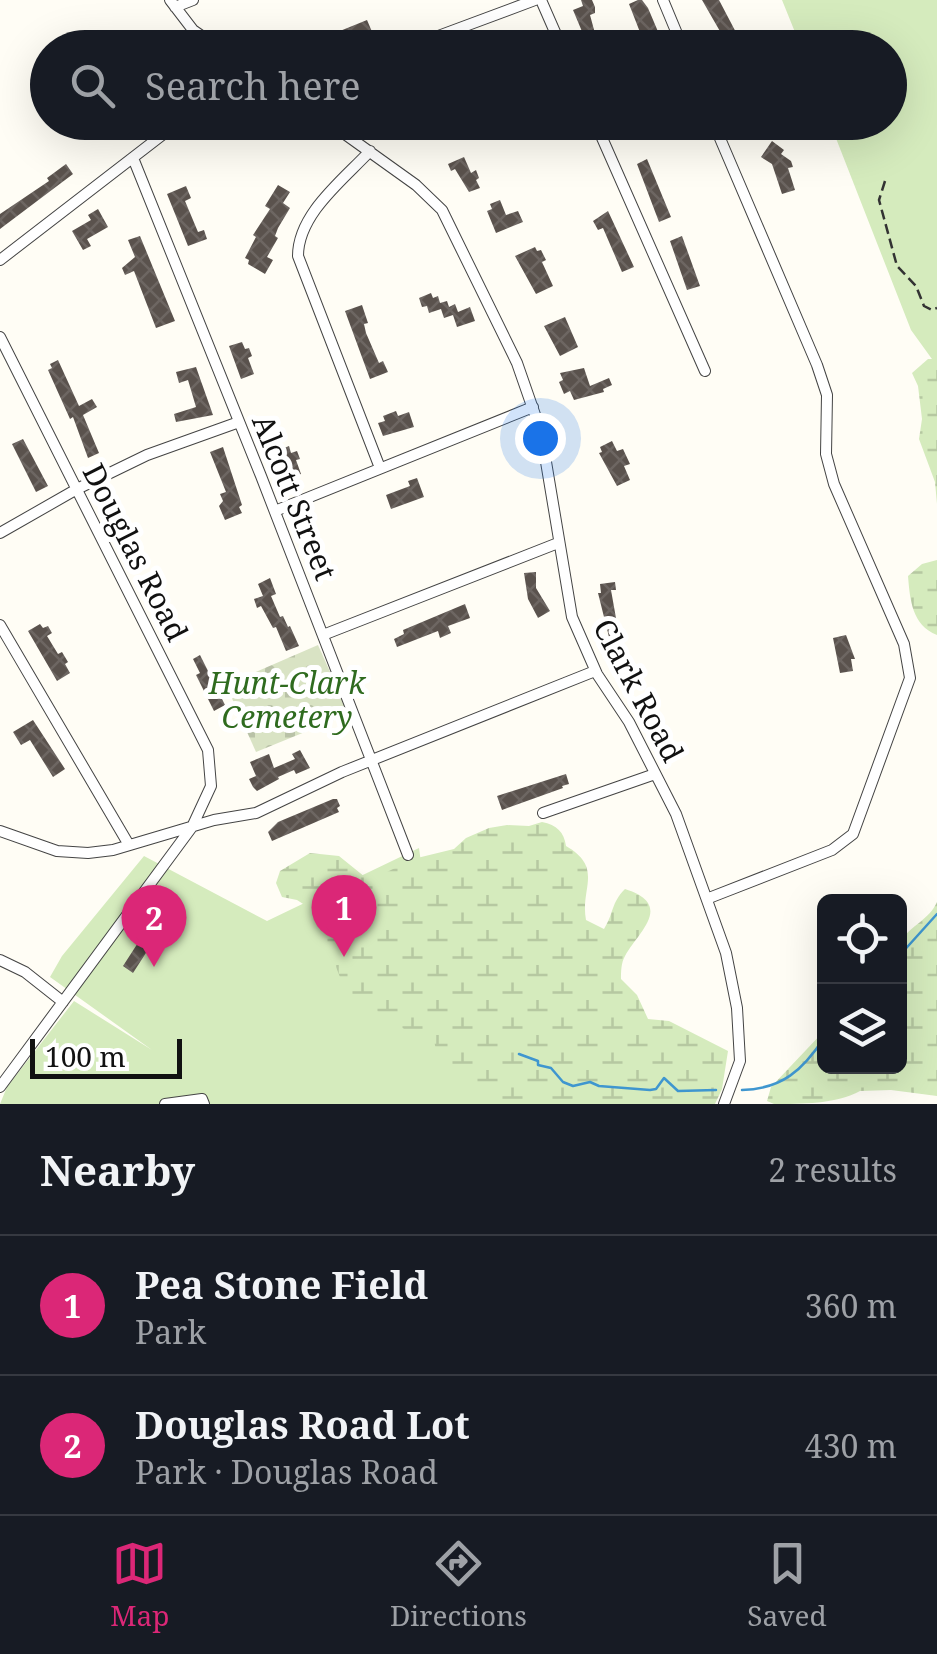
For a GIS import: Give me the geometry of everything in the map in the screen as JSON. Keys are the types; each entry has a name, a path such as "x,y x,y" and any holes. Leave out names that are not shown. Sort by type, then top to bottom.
{"street":[{"path":"193,0 172,3 193,30"},
{"path":"456,30 538,0 553,30"},
{"path":"663,0 676,30"},
{"path":"0,260 156,140"},
{"name":"Clark Road","path":"354,140 416,185 442,210 517,363 541,432 572,617 595,671 628,722 676,814 726,953 738,1008 740,1061 724,1104"},
{"path":"603,140 705,371"},
{"path":"709,898 832,850 853,834 910,678 904,644 834,484 826,454 827,395 817,364 720,140"},
{"path":"370,151 311,217 298,243 298,256 380,468"},
{"name":"Alcott Street","path":"133,158 408,855"},
{"name":"Douglas Road","path":"0,337 208,750 210,786 192,827 0,1086"},
{"path":"275,511 533,407"},
{"path":"0,533 147,455 239,422"},
{"path":"323,636 558,543"},
{"path":"0,625 129,846"},
{"path":"0,830 57,851 88,852 129,846 192,827 256,814 372,760 595,671"},
{"path":"543,813 655,774"},
{"path":"0,960 25,972 63,1002"},
{"path":"165,1104 202,1099 204,1104"}],"path":[{"path":"884,181 880,208 897,266 916,286 924,306 937,308"}],"green space":[{"path":"782,0 937,0 937,366 911,330 837,140 907,140 907,30 794,30"},
{"path":"928,359 937,359 937,504 935,482 919,439 922,419 918,386 912,373"},
{"path":"937,560 937,635 917,618 908,576 922,564"},
{"name":"Hunt-Clark Cemetery","path":"318,645 349,714 256,752 226,685"},
{"path":"542,822 559,830 566,846 584,862 588,879 586,920 604,929 625,889 648,903 649,920 624,959 621,979 637,995 648,1019 669,1021 728,1051 722,1089 715,1104 507,1104 472,1090 443,1063 434,1040 412,1034 380,1013 357,1007 349,1000 314,911 297,900 282,897 276,883 280,871 310,853 339,856 373,879 413,859 454,849 466,838 489,828"},
{"path":"419,848 439,993 561,1104 0,1104 7,1087 74,1001 152,1050 50,977 62,956 144,856 267,921"},
{"path":"937,902 937,1096 891,1090 860,1091 818,1102 767,1101 771,1087 817,1038 817,1074 907,1074 907,933"}],"building":[{"path":"581,0 592,0 595,13 590,15 594,30 581,30 573,10 583,6"},
{"path":"642,0 657,30 639,30 629,4"},
{"path":"702,0 719,0 735,30 719,30"},
{"path":"367,20 371,30 342,30"},
{"path":"772,141 791,161 793,167 788,168 795,190 782,194 772,164 761,157"},
{"path":"464,157 471,173 476,170 479,178 476,180 480,188 469,192 448,164"},
{"path":"647,159 671,217 659,222 637,164"},
{"path":"66,164 73,174 0,229 0,214 49,181 47,178"},
{"path":"278,185 290,192 283,203 290,208 267,257 273,260 265,274 245,258 256,237 253,235 270,209 265,206"},
{"path":"186,186 191,198 185,201 198,232 204,230 207,239 188,246 167,194"},
{"path":"500,200 506,215 518,211 523,222 496,233 487,211 492,209 490,204"},
{"path":"98,209 108,227 87,239 91,246 83,250 72,231 91,220 88,215"},
{"path":"608,211 634,267 622,272 603,228 598,230 593,221"},
{"path":"140,236 175,321 156,328 134,271 125,275 122,268 135,257 128,240"},
{"path":"682,236 700,286 687,290 670,241"},
{"path":"535,247 546,260 542,262 553,286 536,294 515,256"},
{"path":"431,293 433,298 438,296 440,303 447,301 449,307 455,304 458,312 470,307 475,321 457,327 453,315 444,318 441,309 429,313 419,298"},
{"path":"362,305 368,323 364,324 366,333 379,363 383,361 388,372 370,379 345,311"},
{"path":"565,317 578,347 560,356 544,326"},
{"path":"242,342 252,356 248,358 254,374 241,379 229,346"},
{"path":"58,360 79,406 92,399 97,407 83,415 99,453 88,458 73,417 70,419 48,370"},
{"path":"196,367 213,415 176,422 174,414 196,407 188,380 179,383 176,372"},
{"path":"584,368 590,386 609,378 612,385 604,392 574,400 570,391 564,394 560,373"},
{"path":"396,411 398,416 409,412 414,427 383,436 378,423 385,421 383,416"},
{"path":"23,439 48,486 36,492 12,444"},
{"path":"612,441 617,451 623,449 630,464 624,466 630,480 617,486 599,453 600,447"},
{"path":"289,446 291,453 297,451 301,474 286,479 274,452"},
{"path":"223,447 242,505 242,513 225,520 219,506 223,501 220,494 226,492 210,452"},
{"path":"417,478 424,497 391,509 386,495 410,486 408,481"},
{"path":"536,572 536,588 550,611 538,618 528,599 524,573"},
{"path":"270,578 276,594 271,596 299,646 286,651 276,627 273,628 261,606 257,608 254,599 263,596 258,584"},
{"path":"615,582 616,590 611,590 619,635 609,637 598,593 600,584"},
{"path":"465,604 470,618 448,626 451,633 440,638 438,631 397,647 394,639 404,634 403,630"},
{"path":"40,624 43,628 48,626 52,633 47,636 68,662 65,664 70,673 57,681 28,631"},
{"path":"846,635 855,659 851,659 853,671 840,673 833,638"},
{"path":"200,655 225,705 214,711 196,675 200,673 193,659"},
{"path":"33,720 65,769 53,777 30,740 21,745 13,732"},
{"path":"300,750 310,768 296,774 294,770 257,791 253,787 249,779 256,776 250,762 269,754 274,768 295,759 292,754"},
{"path":"566,774 569,784 563,788 502,810 497,796"},
{"path":"337,799 339,812 272,841 268,832 278,822"},
{"path":"154,918 164,925 133,973 123,966"}],"waterway":[{"path":"907,947 937,914"},
{"path":"742,1090 780,1082 817,1047"},
{"path":"519,1054 551,1068 563,1082 573,1086 590,1082 650,1090 656,1089 664,1078 678,1091 716,1090"}],"place":[{"name":"Pea Stone Field","path":"344,957"},
{"name":"Douglas Road Lot","path":"154,967"}]}
